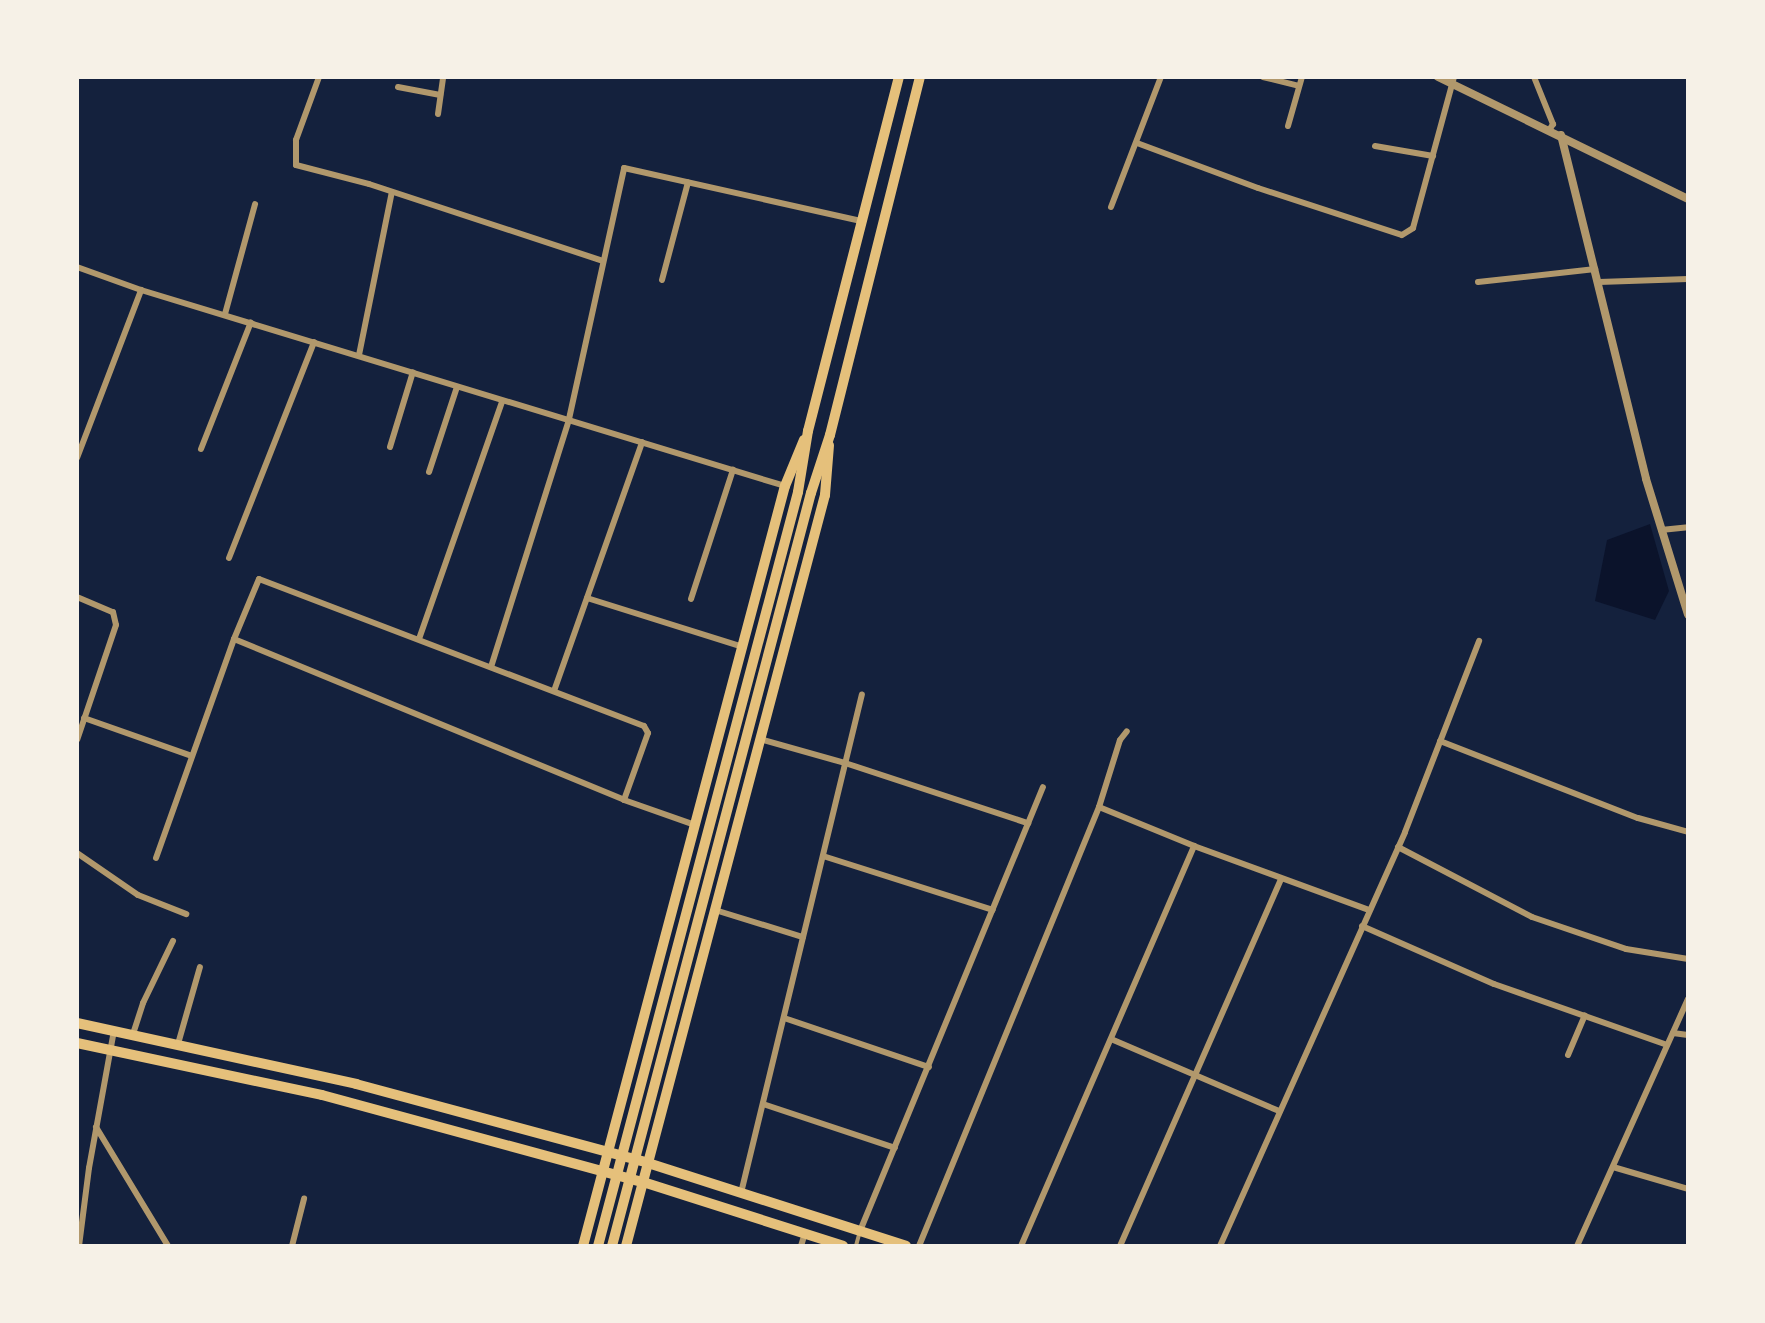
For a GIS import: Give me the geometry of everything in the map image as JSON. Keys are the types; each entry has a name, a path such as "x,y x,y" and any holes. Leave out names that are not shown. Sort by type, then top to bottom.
{"main road":[{"path":"598,1246 798,492 808,431 899,77"},
{"path":"612,1246 811,493 830,435 920,77"},
{"path":"583,1246 785,486 808,431"},
{"path":"626,1246 825,495 830,435"},
{"path":"671,916 675,928 686,935 700,935 710,928"},
{"path":"77,1023 327,1076 648,1163 906,1246"},
{"path":"77,1043 323,1095 643,1182 843,1246"}],"street":[{"path":"318,77 296,140 296,165 392,192 603,261"},
{"path":"438,114 443,77"},
{"path":"1111,207 1161,77"},
{"path":"1263,77 1299,86"},
{"path":"1288,126 1302,77"},
{"path":"1438,77 1453,81 1688,200"},
{"path":"1534,77 1553,124 1550,130"},
{"path":"1137,143 1258,188 1402,234 1413,228 1453,81"},
{"path":"398,88 440,95"},
{"path":"1561,135 1661,530 1688,615"},
{"path":"1375,146 1433,156"},
{"path":"491,667 569,419 624,168 863,221"},
{"path":"662,281 688,182"},
{"path":"359,355 392,192"},
{"path":"225,314 255,204"},
{"path":"77,267 141,290 359,355 502,402 569,419 785,486"},
{"path":"1478,282 1595,269"},
{"path":"1599,282 1688,279"},
{"path":"77,458 141,290"},
{"path":"201,449 251,322"},
{"path":"229,558 314,342"},
{"path":"390,447 413,372"},
{"path":"429,471 457,387"},
{"path":"419,639 502,402"},
{"path":"554,691 642,442"},
{"path":"691,599 733,470"},
{"path":"1661,530 1688,527"},
{"path":"156,858 234,639 256,582 263,579 648,729 624,800"},
{"path":"77,597 113,612 116,620 77,740"},
{"path":"587,598 743,647"},
{"path":"234,639 624,800 695,825"},
{"path":"1220,1246 1398,847 1479,641"},
{"path":"741,1193 862,694"},
{"path":"85,718 192,757"},
{"path":"919,1246 1099,807 1120,740 1127,730"},
{"path":"760,739 845,763 1028,823"},
{"path":"1440,741 1638,818 1688,832"},
{"path":"860,1231 1043,787"},
{"path":"1099,807 1281,879 1369,909"},
{"path":"1021,1246 1194,846"},
{"path":"1398,847 1532,917 1626,949 1688,959"},
{"path":"77,853 138,895 186,914"},
{"path":"823,856 993,910"},
{"path":"1120,1246 1281,879"},
{"path":"715,910 803,937"},
{"path":"1362,926 1494,984 1667,1045"},
{"path":"133,1034 143,1003 173,941"},
{"path":"178,1044 200,967"},
{"path":"1577,1246 1688,999"},
{"path":"1568,1055 1585,1015"},
{"path":"783,1018 929,1067"},
{"path":"79,1246 96,1127 114,1030"},
{"path":"1673,1033 1688,1035"},
{"path":"1111,1039 1279,1111"},
{"path":"763,1104 895,1148"},
{"path":"96,1127 168,1246"},
{"path":"1613,1167 1688,1189"},
{"path":"292,1246 304,1199"},
{"path":"801,1246 805,1233"}],"lane":[{"path":"856,1246 860,1231"}],"water":[{"path":"1650,524 1669,591 1655,620 1595,601 1607,540"}]}
